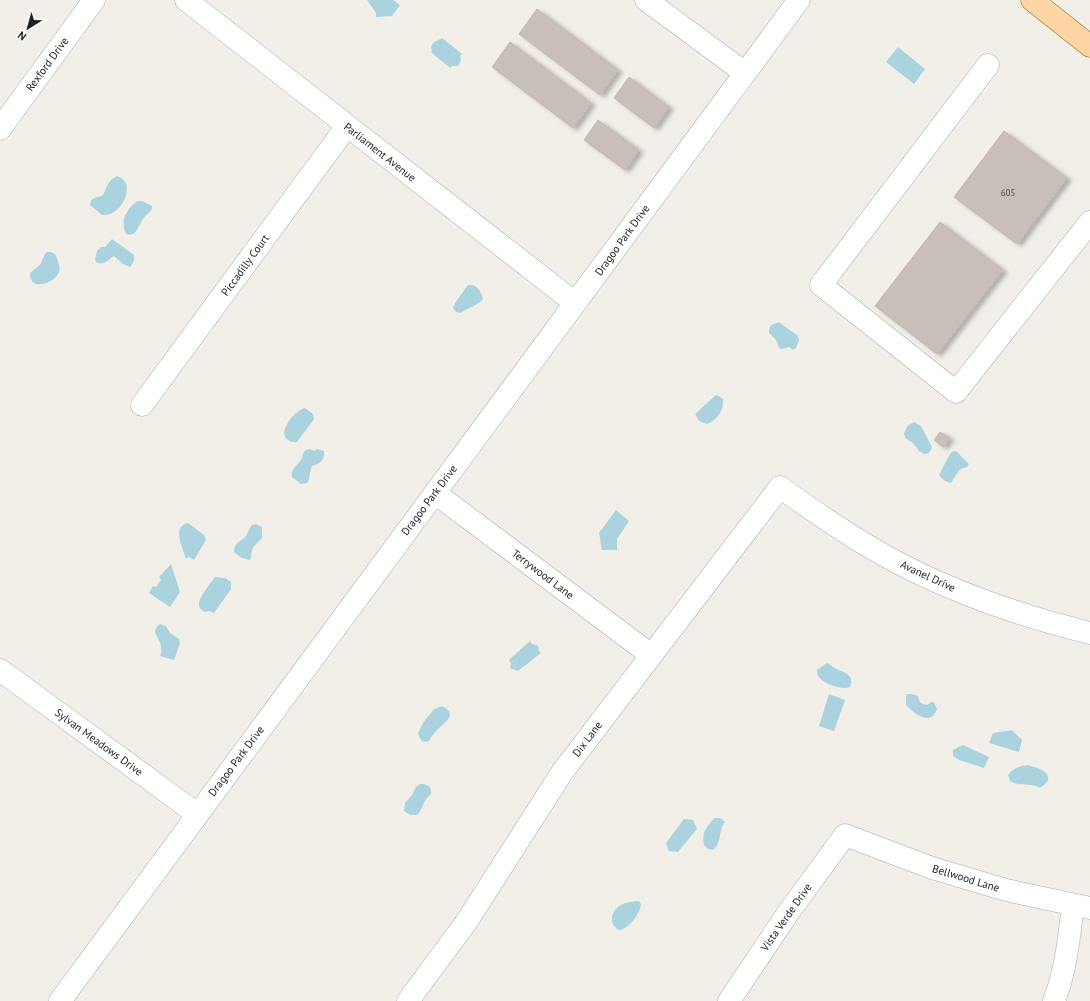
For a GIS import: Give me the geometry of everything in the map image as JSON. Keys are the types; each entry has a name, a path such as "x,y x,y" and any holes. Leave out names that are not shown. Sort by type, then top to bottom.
{"main road":[{"path":"1032,0 1090,46"}],"street":[{"name":"Rexford Drive","path":"0,128 94,0"},
{"name":"Parliament Avenue","path":"186,0 575,303"},
{"path":"646,0 745,73"},
{"name":"Dragoo Park Drive","path":"60,1001 799,0"},
{"path":"988,65 821,285 956,392 1090,222"},
{"name":"Piccadilly Court","path":"142,405 347,126"},
{"name":"Avanel Drive","path":"780,487 826,520 880,553 935,581 986,602 1045,622 1090,633"},
{"name":"Dix Lane","path":"408,1001 467,921 563,771 780,487"},
{"name":"Terrywood Lane","path":"435,493 651,655"},
{"name":"Sylvan Meadows Drive","path":"0,670 197,814"},
{"name":"Bellwood Lane","path":"845,835 932,868 1006,890 1082,907"},
{"name":"Vista Verde Drive","path":"730,1001 788,913 845,835"},
{"path":"1054,1001 1082,907"}],"water":[{"path":"367,0 393,0 400,5 392,16 376,17 376,13"},
{"path":"442,38 462,54 460,56 461,60 458,66 452,66 450,68 431,52 433,44"},
{"path":"898,47 925,69 914,84 886,62"},
{"path":"117,176 123,179 126,184 127,189 124,201 121,206 110,214 102,215 90,205 90,202 91,200 103,195 110,182"},
{"path":"137,201 142,201 152,206 152,209 143,219 135,233 130,235 126,234 124,229 125,216"},
{"path":"112,239 134,255 134,261 130,267 123,264 114,256 102,263 97,263 95,260 97,251 101,247 105,247"},
{"path":"47,252 55,254 58,260 59,272 47,283 33,283 30,273 40,265"},
{"path":"468,285 477,287 483,299 460,313 456,312 453,308 455,303"},
{"path":"779,322 798,336 799,340 796,348 793,350 789,347 781,349 769,332 771,325"},
{"path":"716,395 723,399 721,411 714,420 707,424 699,421 695,414"},
{"path":"305,408 313,414 314,419 297,442 287,439 284,434 288,422 294,415"},
{"path":"914,422 921,426 932,447 927,454 919,451 913,443 905,438 904,433 908,425"},
{"path":"310,449 314,451 317,449 324,451 324,457 320,463 312,466 307,483 301,484 292,477 292,472 301,460 304,451"},
{"path":"956,451 969,464 967,467 960,469 951,483 944,480 939,475 950,454"},
{"path":"616,510 629,521 617,539 617,550 602,550 599,533"},
{"path":"188,523 204,535 206,540 194,560 189,557 186,559 179,533 183,525"},
{"path":"256,524 262,527 262,538 253,547 250,560 242,558 234,552 234,548 245,537 250,527"},
{"path":"171,564 180,592 170,607 149,593 153,586 156,587 161,580 159,577"},
{"path":"215,577 225,578 231,582 231,589 214,613 209,611 205,612 200,607 199,602"},
{"path":"160,624 166,626 170,633 179,639 180,643 174,660 160,656 161,647 155,631 157,626"},
{"path":"530,641 532,644 537,645 539,648 538,650 541,653 518,671 510,668 511,664 509,660"},
{"path":"827,663 848,674 851,679 850,687 835,687 824,682 820,678 817,674 817,670"},
{"path":"829,694 845,700 834,731 819,726"},
{"path":"908,694 918,696 919,700 925,705 934,702 937,709 934,714 927,718 914,712 906,705 906,696"},
{"path":"442,706 447,709 450,716 429,741 423,742 418,733 423,723 434,709"},
{"path":"1012,730 1022,740 1019,752 989,743 993,733"},
{"path":"963,745 989,757 984,768 959,760 953,756 953,750"},
{"path":"1028,765 1042,770 1048,776 1046,783 1040,788 1010,781 1008,775 1014,769"},
{"path":"420,784 429,786 431,794 426,799 417,815 410,815 404,811 405,803 412,795 416,787"},
{"path":"715,818 721,818 725,822 721,829 718,844 713,850 708,849 704,845 703,837 707,827"},
{"path":"684,819 693,820 697,829 678,852 669,851 666,843"},
{"path":"639,901 641,904 639,912 627,927 619,930 612,922 612,915 621,905"}],"building":[{"path":"537,9 618,70 600,95 519,34"},
{"path":"510,42 591,103 573,128 492,67"},
{"path":"629,77 669,107 654,128 614,98"},
{"path":"598,120 639,150 625,170 584,140"},
{"path":"1004,131 1067,178 1017,244 954,197"},
{"path":"940,222 1003,270 937,354 875,306"},
{"path":"940,432 950,438 943,447 934,440"}]}
